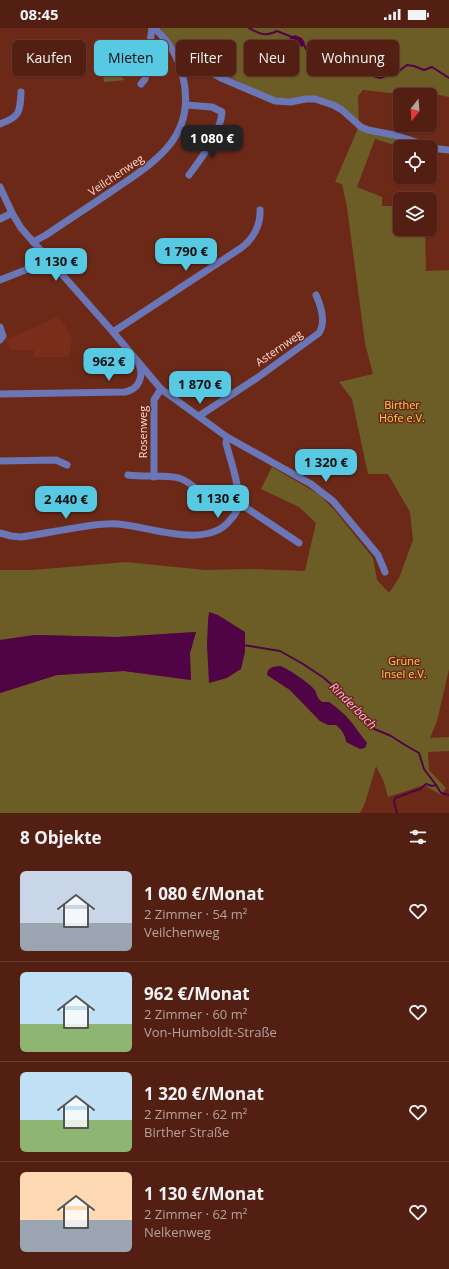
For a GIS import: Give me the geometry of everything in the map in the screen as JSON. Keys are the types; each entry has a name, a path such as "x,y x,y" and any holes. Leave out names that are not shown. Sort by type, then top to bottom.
{"street":[{"name":"Veilchenweg","path":"153,28 170,46 176,55"},
{"path":"141,84 144,79 153,28"},
{"name":"Veilchenweg","path":"33,242 46,235 142,170 168,148 177,134 186,105 183,76"},
{"path":"218,76 275,101 281,102 306,99 320,100 342,110 361,127 368,130 439,149 449,150"},
{"path":"0,124 13,119 17,115 21,92"},
{"path":"186,105 212,107 222,112 220,122 213,138 189,175"},
{"path":"0,188 12,214 33,242 113,332 161,389 227,437 311,484 322,492 333,501 378,555 385,572"},
{"path":"113,332 241,248 248,242 256,230 260,218 260,210"},
{"path":"0,220 12,214"},
{"path":"0,280 33,267 47,257"},
{"name":"Asternweg","path":"199,416 257,378 319,333 322,326 322,316 321,305 316,295"},
{"path":"0,327 3,336 0,340"},
{"path":"0,394 130,391 140,383 141,369 139,362"},
{"name":"Rosenweg","path":"154,476 154,400 161,389"},
{"path":"0,533 21,537 111,523 171,534 190,535 206,534 222,528 229,522 237,510 238,502 237,487 226,443 227,437"},
{"path":"0,461 56,460 67,465"},
{"path":"128,475 178,478 187,481 202,493 211,497 233,499 299,542"}],"shaded area":[{"path":"295,35 302,38 305,43 302,47 299,45 299,40 292,40 289,38"},
{"path":"59,316 72,337 69,357 34,357 34,350 10,350 6,340"},
{"path":"209,612 218,615 245,632 245,652 241,669 227,678 209,683 207,645"},
{"path":"196,632 190,653 191,680 124,671 57,675 0,693 0,640 35,635 117,637"},
{"path":"280,666 311,686 322,702 329,702 344,714 367,743 365,748 360,749 346,742 343,732 336,725 328,725 320,721 290,690 267,675 270,669"}],"green space":[{"path":"160,28 449,28 449,97 437,95 437,88 393,88 393,93 363,90 358,96 359,126 336,106 307,98 278,99 228,76 236,76 236,40 176,40 176,48"},
{"path":"103,76 120,76 125,80 104,82"},
{"path":"359,126 397,140 393,140 393,144 375,139 357,187 382,197 382,206 393,206 393,236 425,236 426,271 449,270 449,669 437,721 430,738 449,737 449,751 428,752 429,770 446,788 441,795 424,785 388,797 384,782 376,766 365,803 360,813 0,813 0,693 57,675 124,671 190,680 190,653 196,632 117,637 35,635 0,640 0,570 33,570 126,562 205,570 251,569 305,571 316,523 299,507 261,489 272,467 320,495 336,512 373,558 377,580 389,593 399,578 413,540 410,512 388,474 368,474 352,399 339,382 373,374 365,343 347,207 342,184 335,182","holes":["280,666 314,689 317,697 322,702 329,702 346,716 367,743 345,736 341,729 336,725 328,725 320,721 290,690 267,675 268,670 272,667"]}],"waterway":[{"path":"249,28 262,34 269,34 277,31 292,37"},
{"path":"302,44 304,45 311,59 320,68 338,73 358,76 369,75 380,78 386,76 389,71 399,71 407,65 424,70 432,67 449,78"},
{"name":"Rinderbach","path":"243,645 280,651 324,678 351,702 372,728 391,736 419,753 424,769 441,793 449,795"},
{"path":"397,813 394,802 395,798 420,789 426,784 432,786 436,785"}],"park label":[{"name":"Birther Höfe e.V.","path":"402,411"},
{"name":"Grüne Insel e.V.","path":"404,667"}]}
